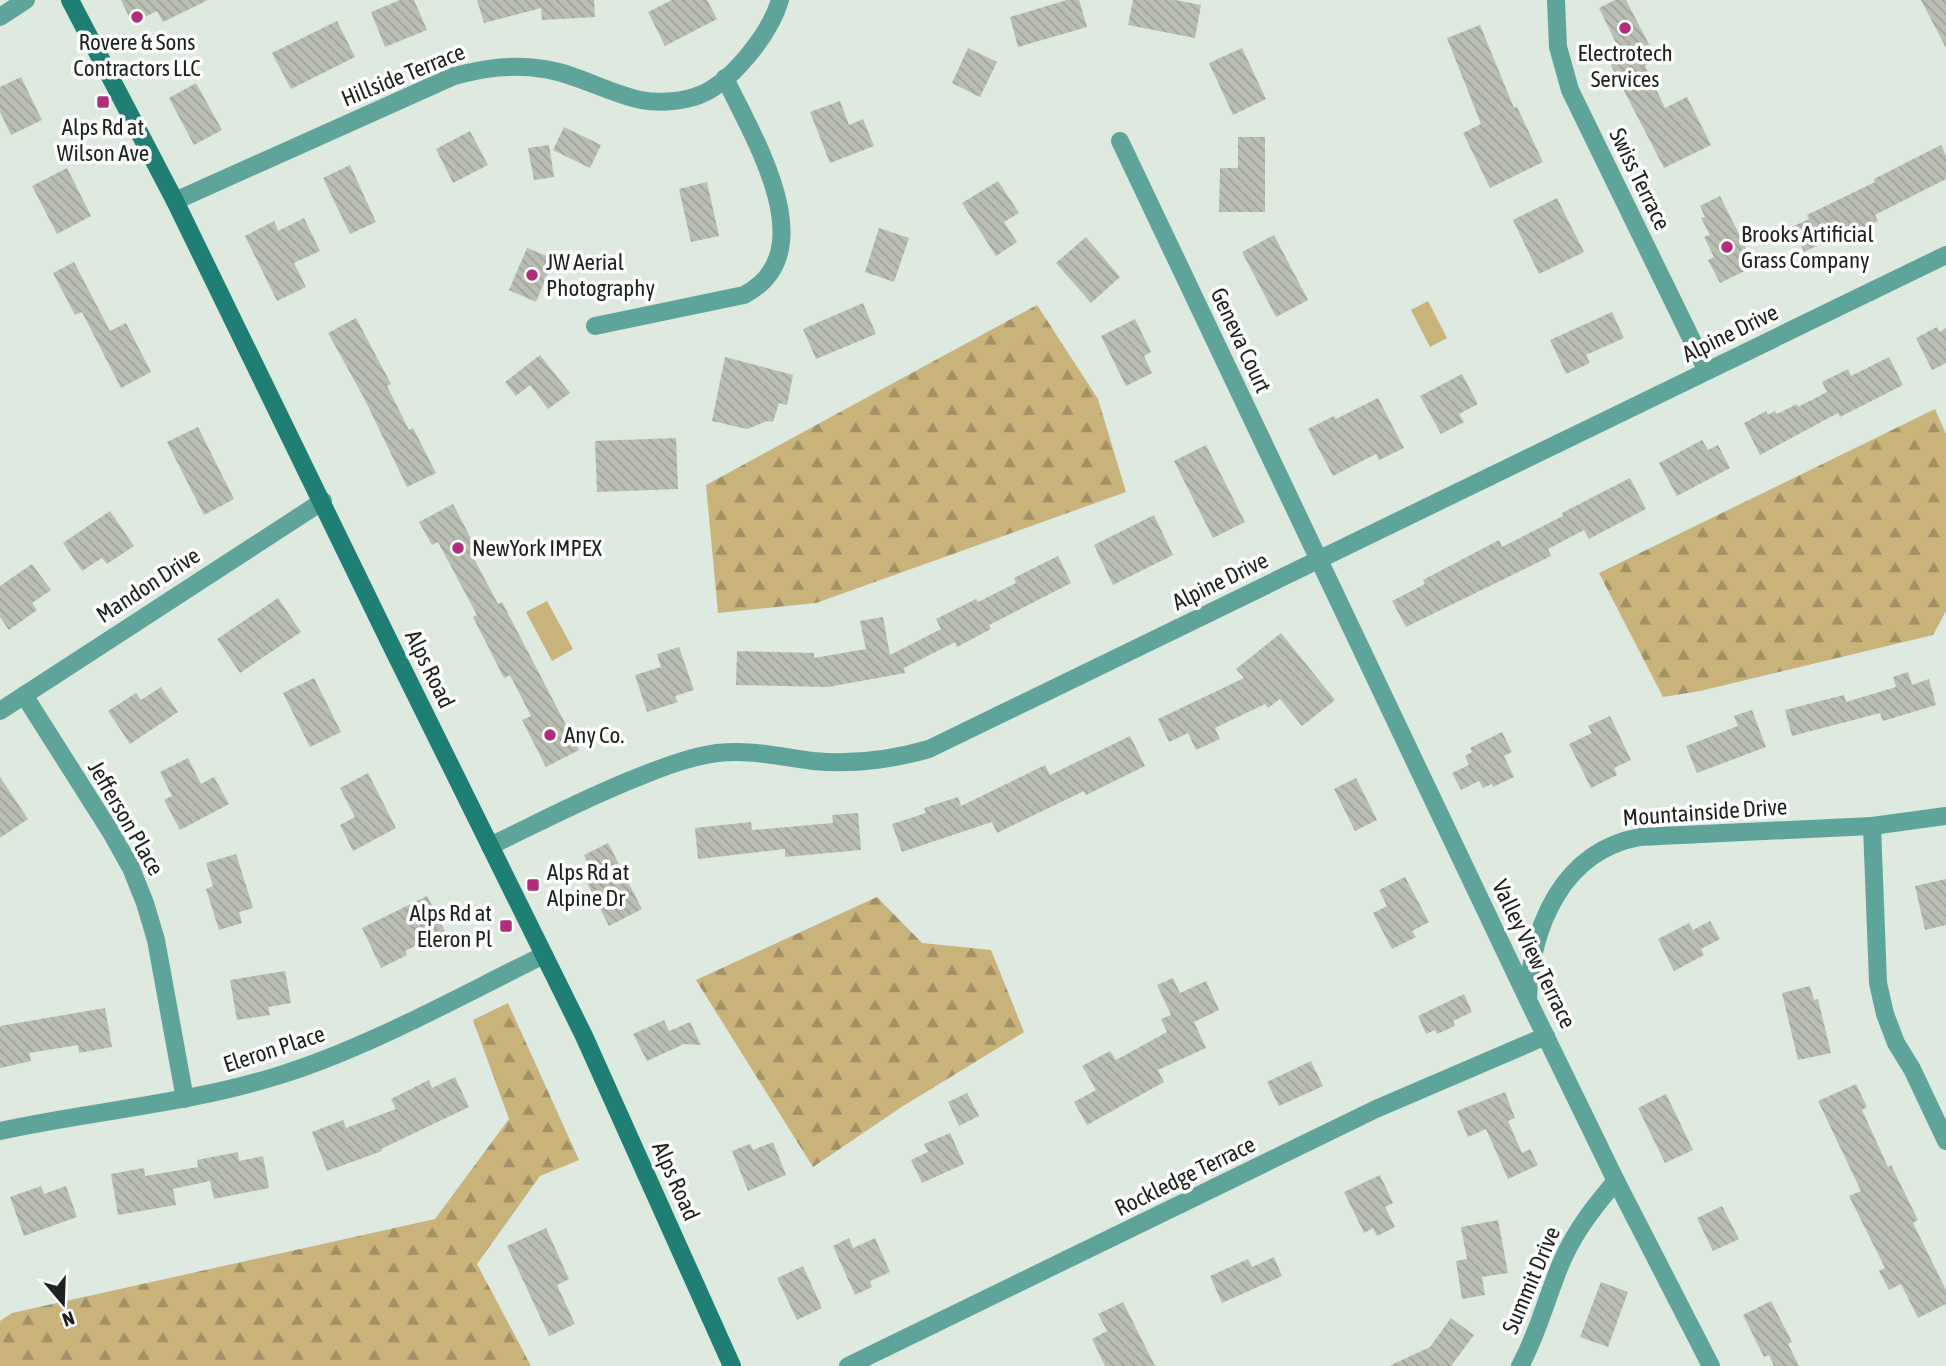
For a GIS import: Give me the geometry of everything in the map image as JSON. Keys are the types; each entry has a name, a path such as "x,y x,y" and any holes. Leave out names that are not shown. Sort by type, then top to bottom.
{"main road":[{"name":"Alps Road","path":"70,0 175,201 590,1049 732,1366"}],"street":[{"path":"0,17 26,0"},
{"name":"Hillside Terrace","path":"175,201 454,76 490,67 547,69 616,94 643,100 670,102 695,97 725,78 746,59 763,36 780,0"},
{"name":"Swiss Terrace","path":"1556,0 1558,47 1570,90 1707,371"},
{"path":"595,326 744,295 768,277 774,267 781,248 783,226 780,204 725,78"},
{"name":"Geneva Court","path":"1120,141 1319,560"},
{"name":"Alpine Drive","path":"490,846 596,794 684,759 740,752 853,763 879,761 929,749 1946,255"},
{"name":"Mandon Drive","path":"0,711 323,501"},
{"name":"Valley View Terrace","path":"1319,560 1616,1181 1711,1366"},
{"name":"Jefferson Place","path":"24,695 112,834 140,891 156,940 185,1099"},
{"name":"Mountainside Drive","path":"1528,1000 1534,950 1548,911 1575,870 1608,845 1640,837 1872,826 1946,816"},
{"path":"1872,826 1878,984 1885,1014 1896,1043 1912,1069 1946,1141"},
{"name":"Eleron Place","path":"0,1131 228,1090 321,1061 544,955"},
{"name":"Rockledge Terrace","path":"848,1366 1376,1109 1546,1036"},
{"name":"Summit Drive","path":"1520,1366 1530,1349 1556,1274 1572,1239 1592,1208 1616,1181"}],"green space":[{"path":"1428,301 1447,338 1430,347 1411,310"},
{"path":"1037,305 1098,399 1126,492 816,603 718,613 706,485"},
{"path":"1935,409 1946,434 1946,611 1933,635 1700,691 1663,697 1599,573"},
{"path":"547,601 573,649 552,661 526,612"},
{"path":"877,897 922,943 991,950 1024,1032 900,1108 813,1167 696,980"},
{"path":"508,1003 579,1160 540,1176 477,1264 531,1366 0,1366 0,1321 12,1313 435,1219 509,1119 473,1020"}],"building":[{"name":"Rovere & Sons Contractors LLC","path":"121,0 208,0 163,22 157,11 132,23"},
{"path":"400,0 414,0 427,30 385,47 371,12"},
{"path":"477,0 594,0 595,17 542,20 541,8 484,23"},
{"path":"672,0 707,0 717,19 665,46 648,12"},
{"path":"1067,0 1079,0 1087,27 1018,47 1010,17"},
{"path":"1133,0 1175,0 1201,5 1195,38 1128,25"},
{"path":"1615,0 1626,0 1657,60 1645,66 1665,108 1687,97 1711,145 1664,168 1605,54 1618,47 1599,8"},
{"path":"1921,0 1946,0 1946,48"},
{"path":"337,21 355,57 291,89 272,53"},
{"path":"1480,25 1514,108 1517,107 1543,162 1490,188 1463,133 1481,124 1447,38"},
{"path":"968,48 997,62 980,97 952,83"},
{"path":"1242,48 1266,99 1233,115 1209,63"},
{"path":"21,77 42,120 11,135 0,112 0,87"},
{"path":"196,83 222,130 194,145 169,98"},
{"path":"840,101 849,125 863,119 874,146 830,163 810,112"},
{"path":"564,127 601,145 590,168 553,150"},
{"path":"470,131 488,165 453,183 436,149"},
{"path":"1238,137 1265,137 1265,212 1219,212 1220,168 1238,168"},
{"path":"549,145 554,177 534,180 528,148"},
{"path":"1941,145 1946,156 1946,179 1875,215 1878,221 1847,236 1845,232 1804,252 1792,227 1809,219 1807,215 1875,182 1874,179"},
{"path":"350,165 376,222 350,234 323,178"},
{"path":"67,168 91,216 57,234 32,186"},
{"path":"998,181 1019,213 1004,222 1017,242 996,256 962,203"},
{"path":"707,182 719,236 691,242 679,189"},
{"name":"Brooks Artificial Grass Company","path":"1720,196 1755,266 1720,283 1708,260 1714,257 1704,237 1710,235 1701,218 1705,217 1700,206"},
{"path":"1557,198 1584,252 1539,274 1513,220"},
{"path":"304,218 320,251 294,263 306,287 277,301 245,236 274,221 278,231"},
{"path":"879,228 909,238 894,282 865,272"},
{"path":"1274,235 1308,300 1276,317 1242,252"},
{"path":"1086,237 1120,277 1091,303 1056,263"},
{"name":"JW Aerial Photography","path":"527,248 554,259 536,302 509,290"},
{"path":"74,262 110,331 126,323 151,372 121,388 82,312 75,315 53,273"},
{"path":"863,303 876,334 816,359 803,329"},
{"path":"1612,312 1624,338 1586,355 1590,363 1566,374 1550,340"},
{"path":"356,318 391,384 387,386 409,430 413,428 436,473 407,487 364,398 328,333"},
{"path":"1135,319 1151,352 1144,356 1152,373 1126,386 1101,336"},
{"path":"1937,327 1939,332 1946,328 1946,363 1932,370 1916,338"},
{"path":"540,355 570,393 548,409 530,385 516,396 505,382"},
{"path":"725,357 793,375 787,405 779,403 773,422 767,421 747,429 712,421"},
{"path":"1889,357 1903,385 1840,417 1838,413 1760,455 1744,423 1766,411 1768,415 1775,411 1777,414 1797,404 1798,407 1827,392 1822,382 1848,369 1851,376"},
{"path":"1462,374 1478,404 1459,414 1464,422 1441,434 1420,396"},
{"path":"1378,398 1404,448 1379,460 1376,454 1333,476 1308,429 1334,416 1336,419"},
{"path":"198,427 234,499 204,515 167,442"},
{"path":"676,438 678,489 597,492 595,441"},
{"path":"1702,440 1708,450 1718,445 1730,468 1677,496 1659,463"},
{"path":"1206,445 1245,522 1213,538 1174,461"},
{"path":"1630,478 1646,509 1589,539 1584,530 1548,549 1551,556 1406,627 1392,601 1425,584 1423,580 1499,540 1502,547"},
{"path":"453,504 477,550 471,553 498,604 502,602 579,750 546,767 522,720 531,716 510,675 504,678 473,617 477,615 438,542 432,545 419,522"},
{"path":"110,511 134,546 107,564 102,558 82,571 63,543"},
{"path":"1154,515 1173,555 1113,585 1094,545"},
{"path":"1058,556 1071,583 989,625 991,629 957,647 955,642 904,668 905,673 828,687 736,685 737,651 814,653 814,658 866,649 860,621 883,617 890,655 941,629 936,619 1016,583 1014,578"},
{"path":"32,564 51,590 32,603 37,610 9,630 0,617 0,586"},
{"path":"278,598 301,632 240,673 217,639"},
{"path":"1281,633 1335,700 1302,726 1280,699 1268,708 1265,704 1215,728 1220,739 1196,750 1188,733 1169,742 1158,719 1244,678 1236,669"},
{"path":"679,647 694,690 675,696 678,702 647,712 635,675 661,667 657,654"},
{"path":"1908,672 1912,685 1929,679 1936,705 1883,721 1880,713 1792,736 1785,710 1844,695 1846,702 1896,687 1893,677"},
{"path":"314,678 341,732 310,747 283,693"},
{"path":"161,687 178,712 130,744 108,711 136,693 141,700"},
{"path":"1752,710 1766,747 1697,773 1686,746 1738,726 1734,716"},
{"path":"1610,716 1631,760 1614,768 1617,775 1591,788 1569,744 1592,733 1588,726"},
{"path":"1502,732 1512,752 1504,756 1514,777 1493,787 1492,784 1483,788 1479,781 1461,790 1452,773 1469,765 1465,756 1472,752 1470,748"},
{"path":"1130,736 1145,766 1086,795 1084,791 997,833 992,822 902,852 892,824 926,813 924,808 958,797 961,806 1045,765 1050,775"},
{"path":"188,758 201,784 214,777 229,804 180,830 164,800 172,796 160,772"},
{"path":"368,773 396,828 353,851 340,825 355,817 340,788"},
{"path":"0,777 28,819 0,838"},
{"path":"1356,778 1377,820 1355,831 1334,789"},
{"path":"858,813 861,850 785,857 785,849 698,859 695,828 751,822 752,830 833,823 832,815"},
{"path":"608,843 642,909 609,926 584,877 593,873 584,855"},
{"path":"236,854 253,908 239,912 242,923 219,930 206,889 213,886 206,863"},
{"path":"1405,877 1429,922 1412,931 1416,937 1392,949 1373,913 1387,906 1379,890"},
{"path":"1946,879 1946,925 1925,930 1915,886"},
{"path":"427,896 445,931 405,951 407,955 381,968 362,928"},
{"path":"1710,921 1720,939 1701,949 1704,955 1674,971 1658,939 1689,923 1693,930"},
{"path":"285,971 291,1003 268,1007 270,1015 237,1020 230,980"},
{"path":"1173,978 1180,993 1206,981 1219,1010 1194,1022 1206,1048 1158,1070 1164,1082 1087,1125 1074,1102 1096,1090 1082,1066 1110,1051 1116,1060 1167,1032 1161,1019 1171,1015 1157,985"},
{"path":"1810,986 1814,1000 1818,999 1831,1053 1798,1060 1782,993"},
{"path":"1464,994 1472,1012 1453,1021 1455,1026 1437,1034 1435,1030 1426,1034 1418,1016"},
{"path":"105,1008 112,1047 79,1053 78,1045 29,1053 31,1061 0,1068 0,1026"},
{"path":"664,1020 669,1031 690,1022 701,1045 684,1044 647,1061 633,1034"},
{"path":"1311,1061 1323,1086 1279,1106 1267,1082"},
{"path":"455,1077 469,1107 381,1149 382,1151 327,1171 312,1132 343,1120 346,1128 396,1109 391,1099 429,1080 432,1088"},
{"path":"1856,1084 1867,1107 1862,1110 1888,1167 1891,1165 1918,1220 1913,1223 1946,1290 1946,1304 1918,1318 1901,1284 1889,1290 1879,1271 1885,1268 1849,1196 1861,1191 1818,1101"},
{"path":"1505,1092 1515,1118 1508,1121 1522,1153 1530,1149 1538,1165 1508,1179 1486,1129 1468,1137 1457,1111"},
{"path":"967,1093 979,1116 959,1126 948,1102"},
{"path":"1666,1094 1693,1150 1665,1163 1638,1108"},
{"path":"950,1133 964,1164 922,1183 911,1160 928,1152 924,1144"},
{"path":"773,1142 786,1175 748,1191 732,1151 750,1144 753,1150"},
{"path":"238,1152 239,1161 263,1156 269,1188 214,1199 210,1181 173,1189 176,1205 118,1215 111,1174 144,1168 145,1176 198,1167 197,1160"},
{"path":"1380,1175 1393,1203 1385,1207 1395,1227 1377,1236 1373,1228 1364,1233 1344,1192"},
{"path":"41,1186 44,1194 66,1186 77,1217 24,1236 10,1197"},
{"path":"1722,1206 1739,1239 1713,1251 1697,1218"},
{"path":"1498,1220 1508,1273 1482,1277 1485,1295 1462,1299 1456,1261 1467,1259 1461,1227"},
{"path":"546,1228 569,1279 557,1285 575,1324 549,1336 507,1246"},
{"path":"849,1238 853,1248 875,1238 890,1272 870,1281 872,1287 855,1295 833,1246"},
{"path":"1274,1257 1282,1276 1222,1303 1210,1276 1248,1259 1252,1267"},
{"path":"803,1266 822,1308 797,1320 777,1278"},
{"path":"1601,1282 1628,1292 1608,1347 1580,1337"},
{"path":"1771,1301 1792,1342 1788,1344 1799,1366 1774,1366 1769,1355 1764,1357 1743,1315"},
{"path":"1123,1302 1155,1366 1105,1366 1092,1339 1107,1331 1098,1314"},
{"path":"1451,1318 1474,1335 1451,1366 1389,1366 1430,1347"}],"place":[{"name":"Rovere & Sons Contractors LLC","path":"137,17"},
{"name":"Electrotech Services","path":"1625,28"},
{"name":"Alps Rd at Wilson Ave","path":"103,102"},
{"name":"Brooks Artificial Grass Company","path":"1727,247"},
{"name":"JW Aerial Photography","path":"532,275"},
{"name":"NewYork IMPEX","path":"458,548"},
{"name":"Any Co.","path":"550,735"},
{"name":"Alps Rd at Alpine Dr","path":"533,885"},
{"name":"Alps Rd at Eleron Pl","path":"506,926"}]}
